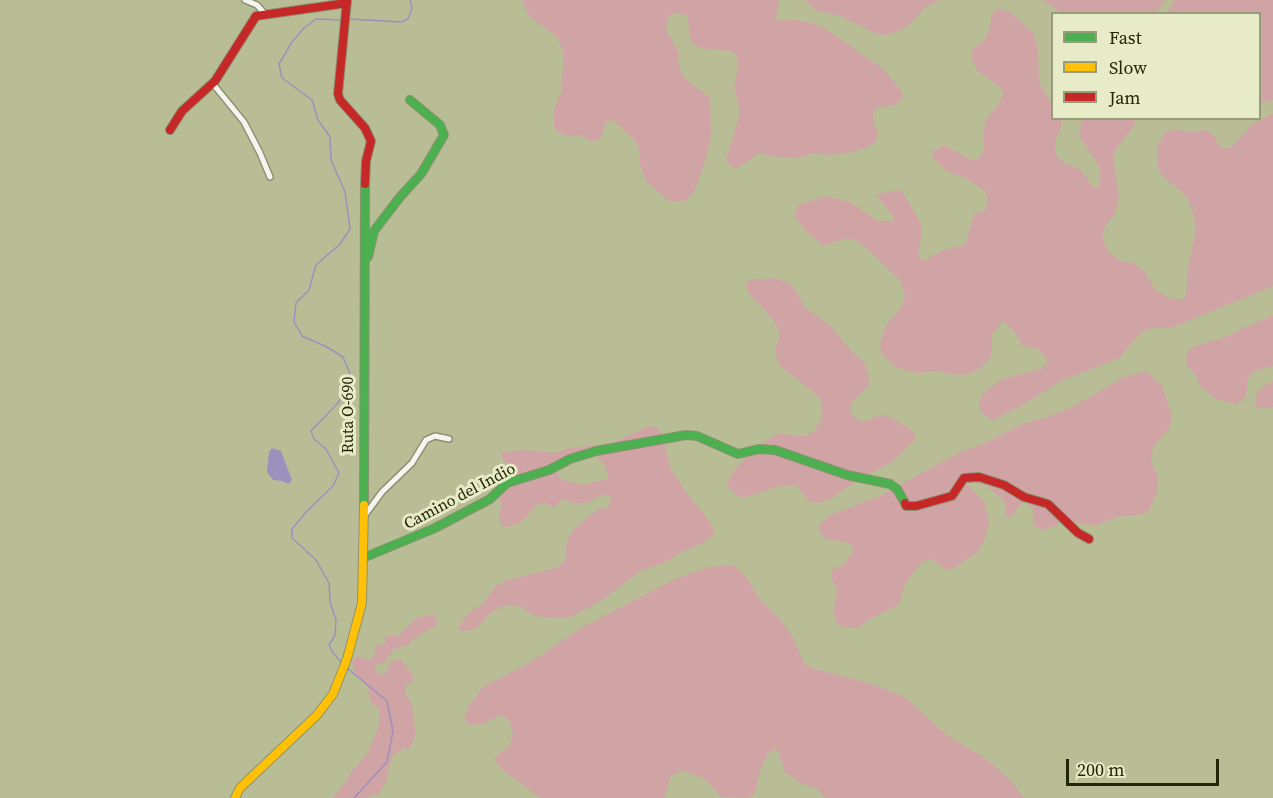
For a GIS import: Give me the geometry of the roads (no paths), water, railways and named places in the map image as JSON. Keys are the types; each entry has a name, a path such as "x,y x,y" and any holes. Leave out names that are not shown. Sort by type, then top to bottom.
{"street":[{"path":"245,0 257,5 265,14"},
{"path":"170,130 183,111 213,84 253,19 258,15 347,1"},
{"name":"Ruta O-690","path":"235,798 247,780 317,715 333,694 343,672 359,619 363,586 364,517 365,169 371,141 338,94 347,1"},
{"path":"213,84 249,130 270,177"},
{"path":"363,303 367,290 368,254 373,234 395,203 421,174 444,135 440,125 410,100"},
{"name":"Camino del Indio","path":"363,558 435,528 490,499 507,483 549,470 570,459 596,451 691,435 738,454 759,449 775,450 847,475 890,484 897,489 906,506 916,506 949,497 964,478 979,477 1048,504 1078,533 1089,539"},
{"path":"364,517 382,492 412,463 426,440 435,436 449,439"}],"waterway":[{"path":"349,19 401,22 408,19 412,8 410,0"},
{"path":"341,20 316,19 304,28 292,42 279,64 282,78 312,100 318,120 330,137 331,160 345,192 350,229 340,244 316,265 309,290 296,303 294,322 302,336 343,357 350,374 344,394 311,431 314,439 326,449 339,473 333,486 292,529 292,538 316,560 329,583 330,602 336,620 335,635 329,645 341,662"},
{"path":"347,668 387,701 393,731 387,762 354,798"}]}
